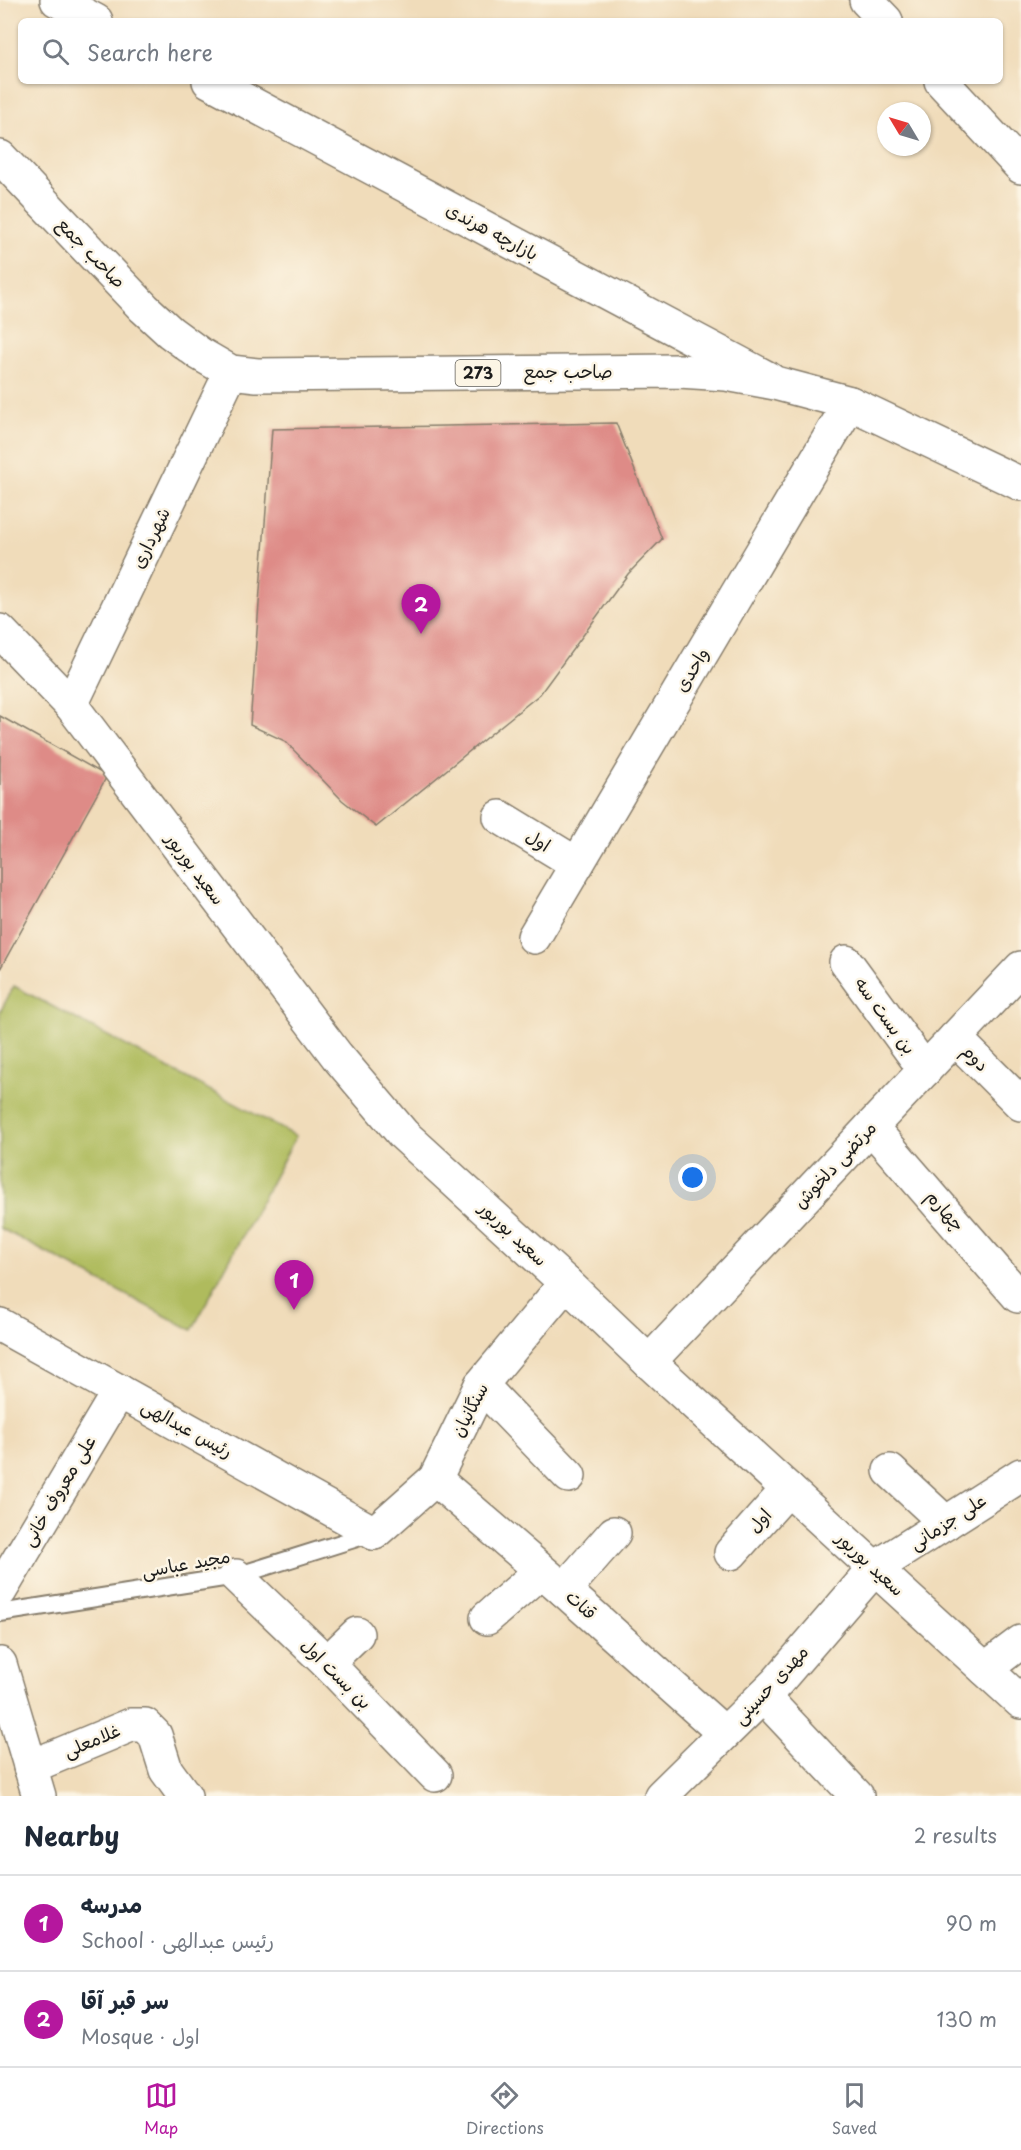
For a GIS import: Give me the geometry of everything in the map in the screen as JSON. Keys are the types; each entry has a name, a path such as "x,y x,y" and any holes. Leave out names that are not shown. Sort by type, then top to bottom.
{"street":[{"path":"57,0 90,18"},
{"path":"866,0 883,18"},
{"name":"بازارچه هرندی","path":"215,84 775,382"},
{"path":"944,84 1021,167"},
{"name":"صاحب جمع","path":"0,157 144,308 170,332 200,354 231,372 268,375 680,371 726,374 775,382 850,403 1021,484"},
{"name":"شهرداری","path":"71,705 231,372"},
{"name":"واحدی","path":"534,936 850,403"},
{"name":"سعید بوربور","path":"0,631 71,705 338,1056 404,1134 649,1362 1021,1702"},
{"name":"اول","path":"500,817 577,864"},
{"name":"بن بست سه","path":"846,962 925,1070"},
{"name":"مرتضی دلخوش","path":"649,1362 1021,968"},
{"name":"دوم","path":"955,1038 1021,1104"},
{"name":"چهارم","path":"871,1127 1018,1296"},
{"name":"سنگانیان","path":"374,1533 435,1479 481,1385 566,1283"},
{"name":"رئیس عبدالهی","path":"0,1325 374,1533"},
{"path":"481,1385 569,1476"},
{"name":"علی معروف خانی","path":"0,1592 119,1391"},
{"path":"890,1471 946,1523"},
{"name":"علی جزمانی","path":"875,1568 1021,1475"},
{"name":"قنات","path":"435,1479 724,1733"},
{"name":"اول","path":"731,1553 788,1489"},
{"path":"487,1618 553,1581 614,1533"},
{"name":"مهدی حسینی","path":"661,1796 763,1696 875,1568"},
{"name":"بن بست اول","path":"236,1576 327,1663 435,1774"},
{"path":"327,1663 357,1634"},
{"path":"985,1669 1021,1642"},
{"path":"0,1664 34,1782"},
{"path":"763,1696 857,1796"},
{"name":"غلامعلی","path":"34,1782 131,1725 145,1725 155,1735 166,1770 185,1796"}],"lane":[{"name":"مجید عباسی","path":"0,1613 236,1576 374,1533"}],"green space":[{"path":"14,986 296,1136 192,1330 0,1228 0,1012"}],"building":[{"path":"616,423 662,539 628,574 540,694 376,827 342,800 285,741 250,725 272,429"},
{"path":"0,716 107,776 0,969"}],"place":[{"name":"سر قبر آقا","path":"421,634"},
{"name":"مدرسه","path":"294,1310"}]}
